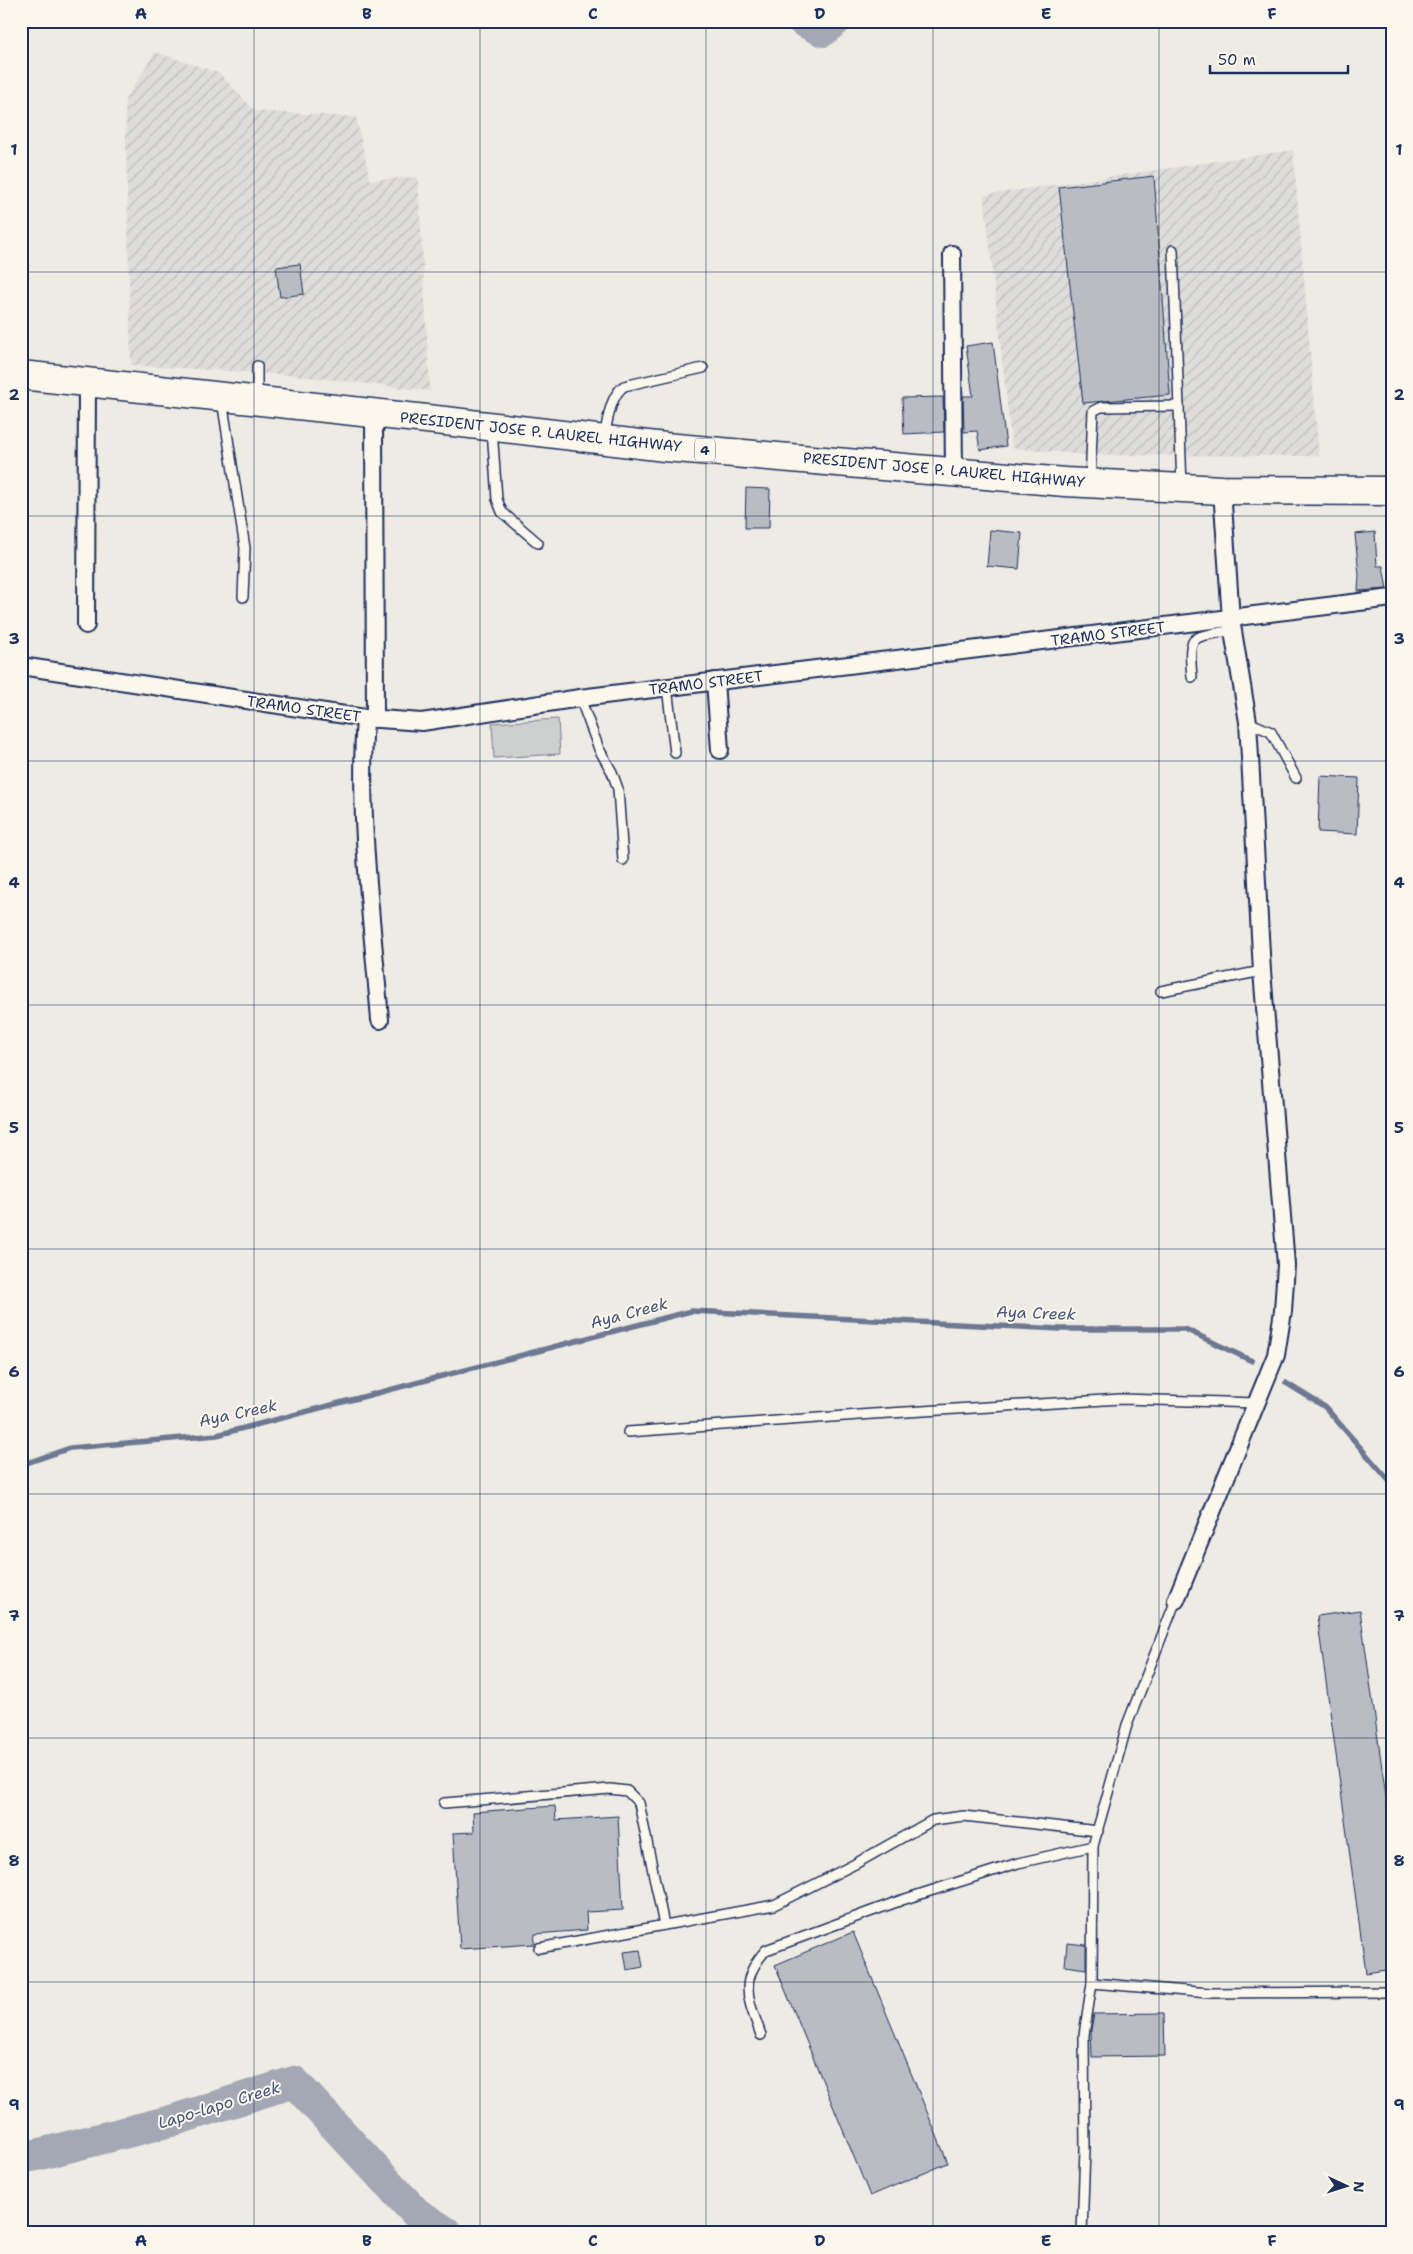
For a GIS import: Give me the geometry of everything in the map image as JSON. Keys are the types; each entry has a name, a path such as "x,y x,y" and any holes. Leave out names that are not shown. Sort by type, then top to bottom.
{"highway":[{"name":"PRESIDENT JOSE P. LAUREL HIGHWAY","path":"21,375 492,426 665,447 954,473 1222,490 1392,491"}],"street":[{"path":"952,254 954,473"},
{"path":"86,624 87,382"},
{"path":"374,413 370,718 362,757 365,823 380,1020"},
{"path":"1176,1600 1276,1356 1283,1311 1286,1265 1262,971 1248,722 1232,624 1222,490"},
{"name":"TRAMO STREET","path":"21,666 370,718 422,722 580,698 716,681 1232,624 1392,598"},
{"path":"716,681 720,750"}],"lane":[{"path":"1173,250 1183,488"},
{"path":"257,366 257,400"},
{"path":"603,439 613,401 619,390 624,386 703,368"},
{"path":"221,397 245,548 243,597"},
{"path":"1090,483 1094,412 1101,407 1179,406"},
{"path":"492,426 499,506 502,512 538,543"},
{"path":"1192,678 1189,648 1191,642 1196,638 1232,624"},
{"path":"667,687 675,753"},
{"path":"580,698 599,750 612,772 618,789 622,860"},
{"path":"1248,722 1271,732 1296,778"},
{"path":"1161,991 1262,971"},
{"path":"628,1432 873,1414 1121,1399 1258,1403"},
{"path":"1082,2233 1085,2149 1084,2035 1092,1983 1094,1846 1127,1725 1176,1600"},
{"path":"444,1803 610,1789 628,1791 638,1804 664,1925"},
{"path":"539,1948 774,1905 855,1864 933,1820 964,1816 1098,1831"},
{"path":"761,2035 747,1994 747,1983 760,1957 766,1950 902,1900 1018,1863 1094,1846"},
{"path":"1092,1983 1209,1994 1392,1992"}],"shaded area":[{"path":"155,52 219,73 255,111 356,117 370,180 418,177 430,391 291,375 131,365 125,100"},
{"path":"1293,150 1319,456 1087,455 1012,448 984,195"},
{"path":"558,719 560,754 494,758 492,723"}],"building":[{"path":"1154,176 1170,395 1083,403 1059,187"},
{"path":"300,264 304,294 280,297 276,267"},
{"path":"993,342 1006,446 980,450 977,431 964,432 963,396 973,396 966,346"},
{"path":"943,397 944,432 904,434 902,398"},
{"path":"746,488 770,489 769,528 745,528"},
{"path":"990,530 1022,533 1019,569 987,566"},
{"path":"1375,532 1377,566 1383,566 1387,589 1358,591 1359,575 1355,534"},
{"path":"1320,776 1359,778 1357,834 1318,832"},
{"path":"1360,1610 1392,1840 1392,1969 1366,1973 1317,1616"},
{"path":"555,1806 556,1820 618,1816 623,1910 586,1912 587,1930 535,1934 534,1944 460,1949 453,1833 474,1832 473,1812"},
{"path":"853,1932 948,2163 870,2196 775,1965"},
{"path":"1067,1943 1086,1945 1086,1969 1065,1966"},
{"path":"640,1950 643,1967 627,1970 624,1952"},
{"path":"1164,2013 1165,2056 1092,2057 1091,2030 1094,2014"}],"waterway":[{"path":"803,21 823,31 835,21"},
{"name":"Aya Creek","path":"21,1465 70,1448 217,1435 691,1311 1060,1329 1185,1329 1252,1361"},
{"name":"Aya Creek","path":"1286,1383 1325,1407 1392,1484"},
{"name":"Lapo-lapo Creek","path":"21,2154 32,2156 171,2121 294,2082 416,2213 447,2233"}]}
